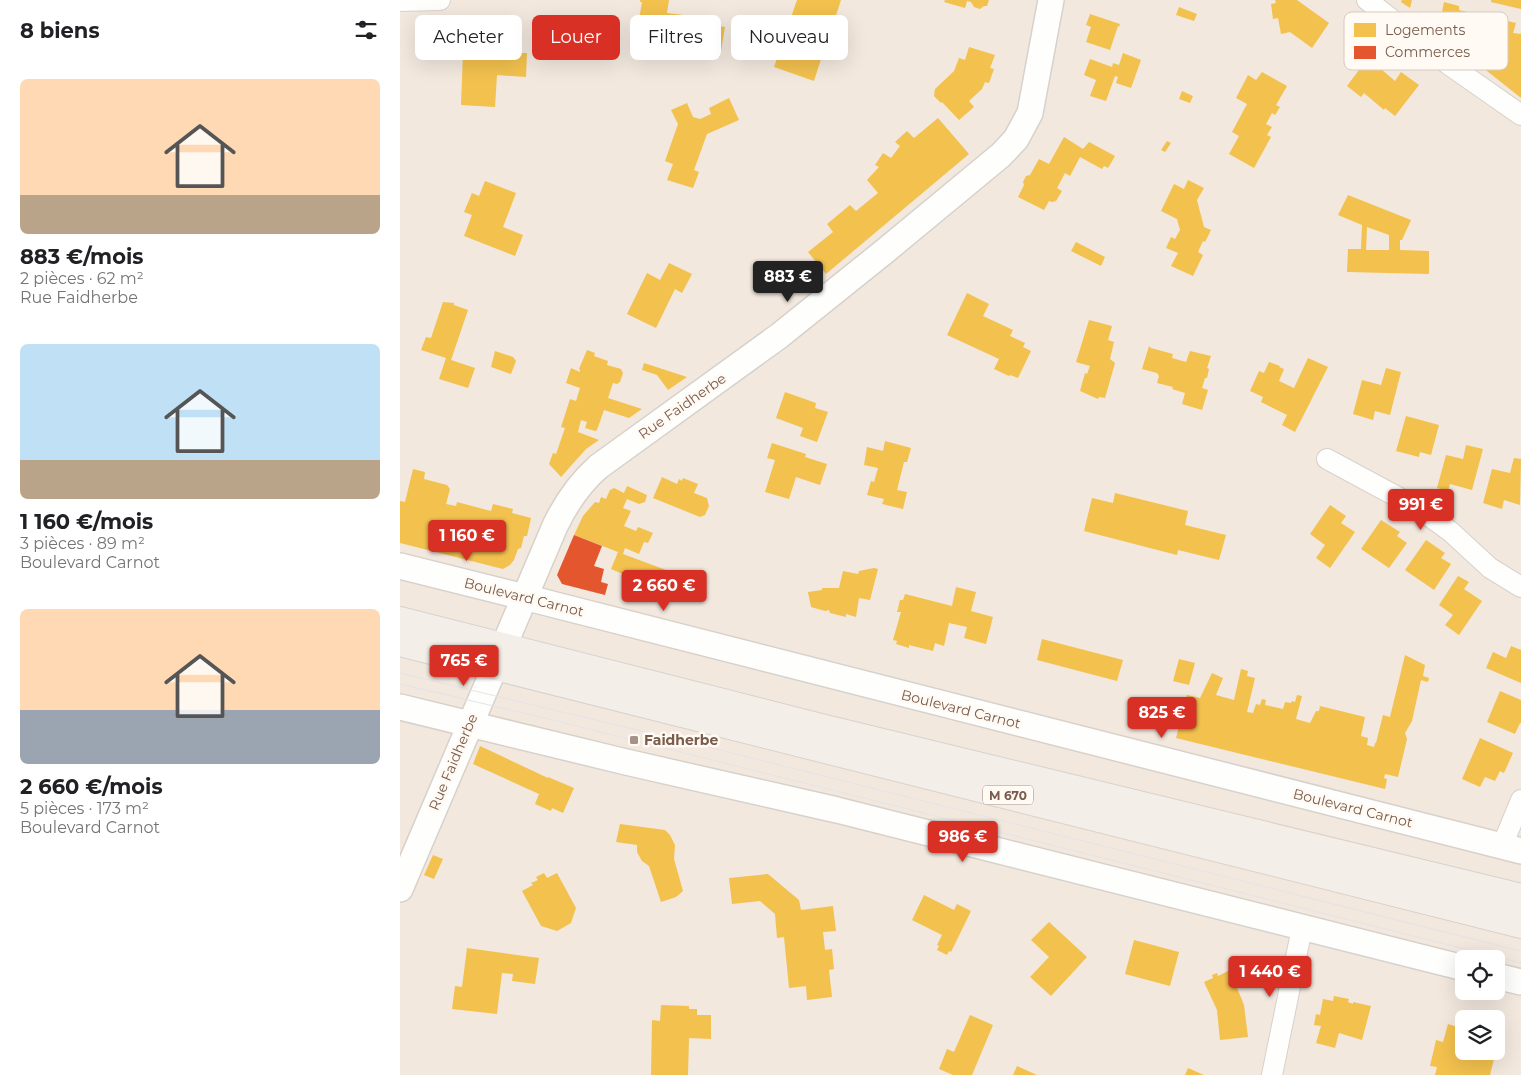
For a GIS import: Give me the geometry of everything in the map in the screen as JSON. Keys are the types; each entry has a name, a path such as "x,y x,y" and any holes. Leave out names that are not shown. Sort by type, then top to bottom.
{"main road":[{"name":"M 670","path":"400,621 499,656 1521,924"},
{"name":"M 670","path":"400,642 499,656 817,727 1521,898"}],"street":[{"path":"400,1 440,0"},
{"name":"Rue Faidherbe","path":"400,889 524,597 570,498 586,478 632,441 779,336 977,176 1016,139 1027,119 1033,101 1051,0"},
{"path":"1367,0 1382,12"},
{"path":"1457,70 1521,115"},
{"path":"1327,459 1418,508 1452,532 1490,568 1521,587"},
{"name":"Boulevard Carnot","path":"400,566 1511,848"},
{"path":"400,707 626,762 836,810 1455,966"},
{"path":"1511,848 1521,800"},
{"path":"1272,1075 1302,928"},
{"path":"1505,978 1521,982"}],"shaded area":[{"path":"400,0 1521,0 1521,1075 400,1075"}],"building: Logements":[{"path":"640,0 669,0 667,13 684,15 640,15 642,2"},
{"path":"797,0 841,0 836,15 792,15"},
{"path":"945,0 989,0 987,6 980,9 974,7 971,2 967,1 965,8 944,2"},
{"path":"1275,0 1297,0 1329,23 1312,48 1290,32 1281,34 1278,18 1273,19 1271,4 1276,3"},
{"path":"1402,0 1412,0 1410,8 1401,2"},
{"path":"1491,0 1521,0 1521,9 1491,2"},
{"path":"1444,2 1459,6 1459,10 1468,12 1442,12"},
{"path":"1179,7 1197,14 1194,21 1176,15"},
{"path":"1090,14 1120,24 1110,50 1086,42 1091,27 1086,25"},
{"path":"1508,21 1516,23 1513,33 1521,34 1521,98 1486,70 1508,70"},
{"path":"721,26 725,27 721,51"},
{"path":"969,47 995,55 990,68 994,69 989,83 985,82 982,89 969,101 974,107 959,120 934,96 935,89 954,71 959,58 965,60"},
{"path":"522,53 527,53 526,77 497,75 495,107 461,105 463,60 522,60"},
{"path":"1123,53 1141,60 1131,88 1116,83 1118,77 1115,76 1106,101 1090,96 1096,80 1084,75 1090,59 1112,67 1113,63 1119,65"},
{"path":"776,60 821,60 814,81 774,67"},
{"path":"1359,70 1382,70 1395,81 1401,72 1419,85 1395,116 1385,108 1384,110 1364,93 1361,97 1347,86"},
{"path":"1262,72 1287,86 1276,105 1280,107 1275,115 1272,113 1266,124 1272,127 1267,135 1271,137 1254,168 1229,154 1239,136 1232,132 1247,104 1236,98 1248,75 1256,80"},
{"path":"1182,91 1193,96 1190,103 1179,99"},
{"path":"729,98 739,120 707,134 694,170 699,172 693,188 667,180 673,164 665,161 678,124 671,110 687,103 693,117 700,119 711,114 709,108"},
{"path":"938,118 969,154 826,274 808,252 833,232 827,224 850,205 856,211 878,193 867,180 879,167 875,165 883,153 891,158 900,146 895,142 907,131 914,138"},
{"path":"1064,137 1083,149 1089,142 1115,156 1108,168 1104,166 1102,169 1080,157 1070,176 1065,173 1057,188 1062,191 1056,201 1049,201 1044,210 1018,197 1026,176 1030,175 1039,159 1049,164"},
{"path":"1167,141 1171,143 1165,152 1161,150"},
{"path":"1188,180 1204,188 1197,200 1204,227 1211,230 1198,252 1203,255 1193,276 1171,266 1178,253 1166,248 1171,237 1175,239 1180,230 1177,219 1161,211 1174,184 1184,189"},
{"path":"485,181 516,193 503,227 523,235 515,256 464,236 472,215 464,212 472,193 479,196"},
{"path":"1348,195 1411,220 1402,240 1400,240 1400,250 1429,251 1429,274 1347,272 1348,249 1361,249 1362,225 1338,215","holes":["1367,227 1389,235 1389,250 1366,250"]},
{"path":"1076,242 1105,257 1101,266 1071,251"},
{"path":"669,263 692,274 682,293 675,289 656,328 627,314 647,273 660,280"},
{"path":"967,293 989,304 983,316 1013,330 1010,336 1025,343 1023,347 1031,351 1018,378 994,369 999,359 947,335"},
{"path":"443,302 454,303 454,305 468,310 451,360 475,368 468,388 439,379 446,358 421,350 426,337 431,338"},
{"path":"1089,320 1112,326 1108,340 1114,342 1110,359 1115,363 1105,398 1099,397 1098,399 1080,391 1085,373 1087,374 1090,366 1076,362"},
{"path":"1149,346 1173,354 1172,358 1186,362 1190,351 1211,356 1207,368 1209,369 1207,378 1205,378 1202,388 1208,390 1202,410 1182,404 1185,393 1172,389 1173,387 1157,383 1159,376 1157,373 1142,369"},
{"path":"587,350 595,353 594,356 608,361 607,365 621,369 623,373 620,382 617,384 613,383 608,398 642,409 629,418 604,410 595,431 585,428 587,422 581,420 578,432 599,440 586,449 561,477 549,464 553,453 556,454 565,428 561,427 570,399 576,401 580,388 566,383 571,368 580,372 579,369"},
{"path":"495,351 513,357 516,361 511,374 491,367"},
{"path":"1308,358 1328,367 1295,432 1282,425 1287,415 1261,402 1263,397 1250,391 1259,371 1264,373 1269,362 1284,369 1279,381 1294,388"},
{"path":"644,363 687,377 668,390 657,375 642,370"},
{"path":"1386,368 1401,372 1390,415 1375,411 1373,420 1353,414 1362,380 1381,385"},
{"path":"785,392 816,403 815,408 828,412 817,442 800,436 803,428 776,418"},
{"path":"1406,416 1439,425 1431,455 1420,452 1419,457 1396,451"},
{"path":"885,441 911,448 907,462 904,462 897,490 907,492 903,509 882,504 884,499 867,495 871,481 874,482 878,468 864,465 867,447 883,451"},
{"path":"772,443 806,454 805,457 827,464 820,485 796,477 789,499 765,492 775,460 767,458"},
{"path":"1466,445 1483,449 1472,490 1450,484 1448,491 1437,488 1446,455 1463,459"},
{"path":"1514,458 1521,459 1520,505 1504,500 1502,509 1483,503 1492,469 1510,473"},
{"path":"413,469 425,472 424,479 447,485 450,489 446,504 456,506 457,502 491,511 493,504 513,509 512,513 531,518 527,536 524,536 521,548 518,549 510,565 503,569 400,543 400,501 405,502"},
{"path":"662,477 677,484 679,479 682,481 683,478 698,484 694,493 707,498 709,506 705,515 700,517 653,498"},
{"path":"627,486 647,495 645,502 639,504 627,499 623,508 631,511 624,526 636,531 638,527 653,533 648,543 644,542 639,554 625,548 623,554 682,576 674,596 611,569 618,552 574,535 583,516 595,502 599,503 601,497 606,499 610,490 614,488 624,493"},
{"path":"1115,493 1188,511 1185,525 1226,535 1219,560 1178,550 1177,555 1084,531 1092,498 1113,503"},
{"path":"1330,505 1346,516 1341,523 1355,532 1330,568 1316,558 1325,545 1310,534"},
{"path":"1381,520 1400,532 1397,536 1407,543 1389,568 1361,549"},
{"path":"1426,540 1445,553 1441,558 1451,564 1434,590 1405,570"},
{"path":"878,569 870,600 859,598 856,617 846,614 846,617 830,613 829,610 825,611 811,607 808,592 822,590 822,588 839,588 843,571 858,574 859,571"},
{"path":"1458,576 1469,582 1464,589 1482,601 1459,635 1445,625 1453,615 1439,605"},
{"path":"956,587 976,592 971,611 993,617 986,644 964,638 967,627 949,623 944,646 935,643 933,651 909,645 909,648 896,644 897,641 893,640 901,612 897,612 900,600 903,600 905,594 952,606"},
{"path":"1042,639 1123,660 1117,681 1037,660"},
{"path":"1511,646 1521,650 1521,683 1486,668 1493,652 1506,658"},
{"path":"1405,655 1425,665 1423,676 1429,678 1428,682 1421,680 1412,721 1405,733 1407,739 1398,777 1385,774 1384,778 1387,779 1385,789 1176,738 1187,695 1200,698 1212,673 1223,678 1216,695 1234,700 1241,669 1248,671 1247,676 1255,678 1247,712 1253,713 1256,704 1260,705 1262,699 1266,700 1265,705 1283,709 1285,702 1295,702 1297,695 1302,696 1296,719 1310,723 1316,711 1319,711 1320,706 1365,717 1361,736 1368,738 1367,745 1374,747 1383,715 1390,717"},
{"path":"1179,659 1195,663 1189,685 1173,681"},
{"path":"1500,691 1521,700 1521,723 1515,734 1487,722"},
{"path":"1480,738 1513,753 1504,773 1500,771 1495,781 1485,777 1480,787 1462,779"},
{"path":"480,746 574,788 563,813 552,808 551,811 535,804 539,794 473,764"},
{"path":"620,824 665,830 670,835 675,845 674,859 683,891 676,897 661,902 649,866 642,861 637,852 637,845 616,842"},
{"path":"433,855 443,859 434,879 424,875"},
{"path":"544,873 547,878 557,873 576,908 571,923 557,931 541,926 522,891 533,885 531,883 538,880 536,877"},
{"path":"768,874 799,900 801,910 833,906 836,931 823,932 825,950 832,949 834,969 829,970 832,997 807,1000 806,986 789,988 784,937 777,938 775,914 760,901 732,904 729,878"},
{"path":"924,895 954,910 957,904 971,911 951,952 949,951 947,955 937,950 939,946 937,945 942,935 912,920"},
{"path":"1049,922 1087,957 1051,996 1030,977 1049,957 1031,940"},
{"path":"1134,940 1179,952 1170,986 1125,974"},
{"path":"467,948 539,958 535,984 512,981 513,974 502,973 497,1014 452,1009 455,986 462,987"},
{"path":"1230,970 1244,1005 1248,1037 1220,1040 1217,1010 1204,982 1213,978 1212,975 1217,973 1218,976"},
{"path":"1334,996 1349,999 1348,1002 1353,1004 1353,1002 1371,1006 1362,1040 1339,1033 1335,1048 1316,1043 1321,1026 1314,1025 1316,1014 1320,1015 1323,999 1333,1001"},
{"path":"661,1005 689,1006 689,1009 697,1009 697,1015 711,1015 711,1039 689,1038 688,1075 651,1075 652,1020 660,1021"},
{"path":"970,1015 993,1025 972,1075 953,1075 939,1069 947,1049 954,1052"},
{"path":"1448,1024 1455,1026 1455,1060 1494,1060 1490,1075 1435,1075 1437,1067 1430,1066 1436,1040 1443,1042"},
{"path":"1017,1066 1037,1075 1013,1075"},
{"path":"1188,1068 1204,1075 1185,1075"}],"building: Commerces":[{"path":"574,535 602,546 594,566 604,569 601,582 608,584 605,595 562,584 557,575"}],"tram line":[{"path":"400,673 708,747 1521,951"},
{"path":"400,684 553,720 1521,963"}],"place":[{"name":"Faidherbe","path":"634,740"}]}
